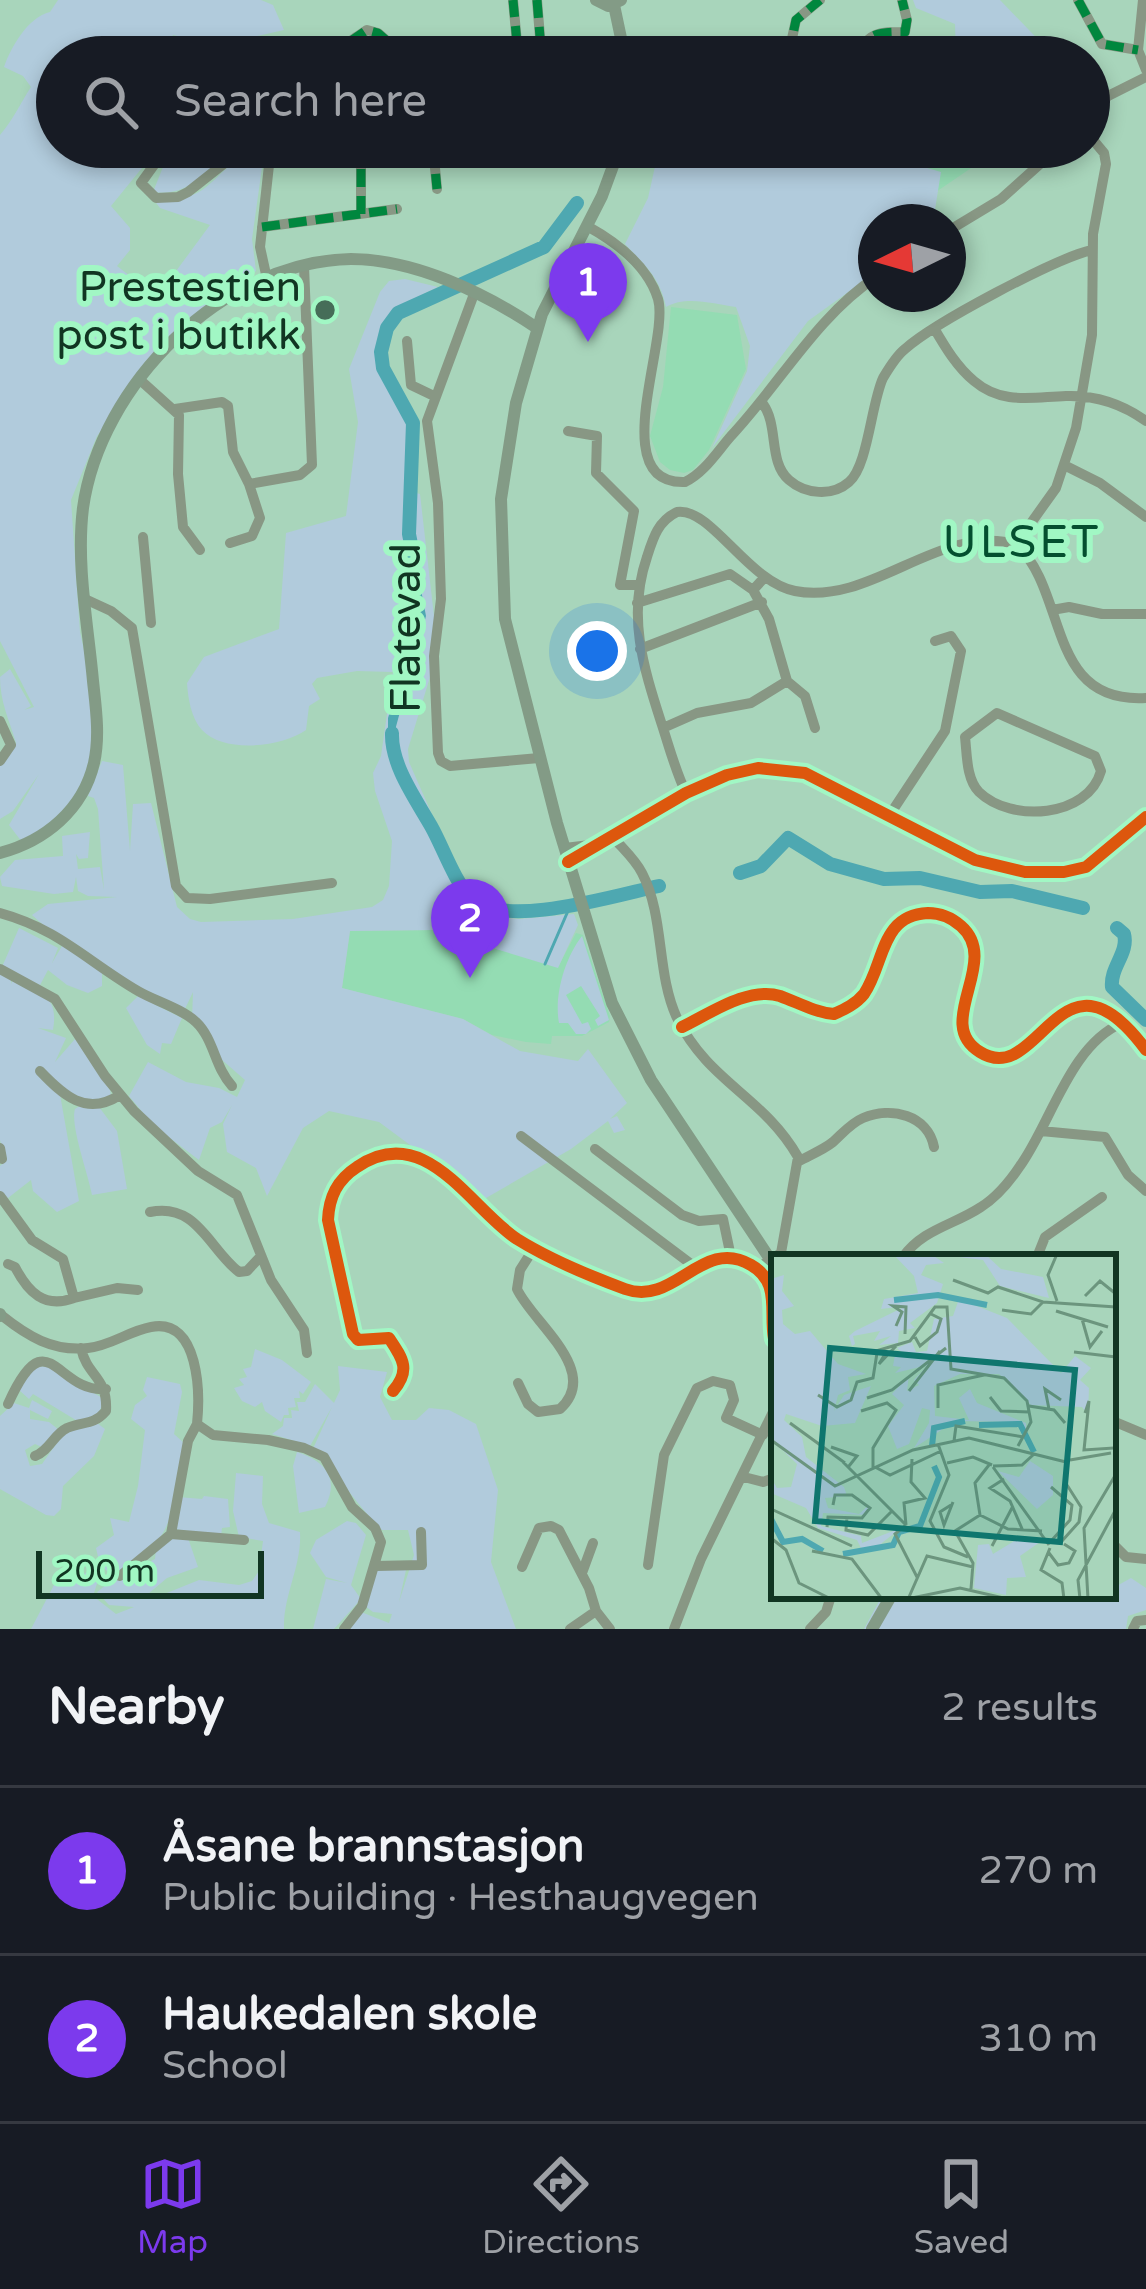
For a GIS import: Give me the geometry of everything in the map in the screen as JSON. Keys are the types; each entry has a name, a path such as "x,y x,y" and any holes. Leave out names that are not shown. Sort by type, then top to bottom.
{"main road":[{"path":"596,0 617,3 622,36"},
{"path":"611,168 542,314 509,435 500,544 505,619 584,920 612,1003 635,1053 770,1261"},
{"path":"0,853 33,841 57,824 89,778 98,728 81,548 86,490 110,423 139,379 210,311 267,279 304,266 368,260 405,267 504,307 537,328"},
{"path":"504,307 542,314"},
{"path":"872,1629 889,1599"}],"street":[{"path":"513,0 516,36"},
{"path":"538,0 540,36"},
{"path":"793,36 796,20 820,0"},
{"path":"869,36 905,32 902,0"},
{"path":"1078,0 1098,36"},
{"path":"1110,95 1146,74 1138,50 1144,0"},
{"path":"1110,45 1138,50"},
{"path":"151,168 141,182 156,198 178,197 218,168"},
{"path":"267,279 260,247 269,168"},
{"path":"361,168 361,214"},
{"path":"436,168 437,189"},
{"path":"966,220 1000,199 1035,168"},
{"path":"1016,544 1048,502 1066,466 1083,397 1093,335 1092,250 1105,168"},
{"path":"262,227 397,209"},
{"path":"584,232 617,248 645,272 658,302 660,334 642,434 650,461 680,483 682,511"},
{"path":"763,404 785,477 812,492 830,492 849,482 858,468 873,406 901,351 934,328 1092,250"},
{"path":"249,484 300,475 312,466 304,266"},
{"path":"680,483 699,474 858,291"},
{"name":"Flatevad","path":"474,294 427,421 438,502 441,599 434,656 439,758 450,766 539,758"},
{"path":"934,328 964,371 994,393 1021,400 1083,397 1112,401 1146,421"},
{"path":"407,340 411,385 434,396"},
{"path":"139,379 179,416 183,527 200,550"},
{"path":"175,410 222,402 228,406 233,452 260,518 252,536 230,543"},
{"path":"568,431 597,436 596,473 634,512 620,585 639,586"},
{"path":"1066,466 1146,517"},
{"path":"686,793 640,650 637,603 658,528 682,511 699,515 764,578 797,591 829,592 976,541 1016,544 1036,568 1069,658 1085,678 1119,697 1146,698"},
{"path":"143,537 151,623"},
{"path":"637,603 730,574 753,590 762,602 788,681 802,692 814,728"},
{"path":"753,590 764,578"},
{"path":"85,599 111,610 132,628 164,833 181,894 210,899 332,883"},
{"path":"640,650 762,602"},
{"path":"1052,610 1069,607 1102,614 1146,614"},
{"path":"889,815 945,731 961,651 951,636 935,641"},
{"path":"663,728 697,713 757,701 788,681"},
{"path":"1005,714 1095,756 1101,775 1091,789 1066,805 1042,812 1017,809 976,788 964,737 990,715 1005,714"},
{"path":"0,722 11,746 0,761"},
{"path":"945,731 964,737"},
{"path":"566,855 607,840 686,793 737,772 779,768 815,777 986,864 1052,873 1091,865 1146,817"},
{"path":"607,840 647,886 667,989 682,1027 711,1070 772,1119 799,1161"},
{"path":"0,913 55,933 134,989 194,1019 221,1074 232,1086"},
{"path":"682,1027 763,994 834,1014 865,993 895,926 932,913 962,927 973,942 976,969 963,1022 967,1039 978,1051 993,1057 1015,1055 1060,1014 1081,1006 1105,1010 1146,1050"},
{"path":"0,969 55,999 120,1095 186,1162 233,1191 275,1289 304,1330 308,1353"},
{"path":"906,1254 925,1235 989,1201 1022,1164 1056,1097 1091,1047 1107,1030 1122,1023"},
{"path":"40,1071 77,1103 101,1104 120,1095"},
{"path":"772,1254 799,1161 828,1145 853,1123 877,1114 917,1120 928,1130 934,1147"},
{"path":"1041,1130 1105,1137 1128,1175 1146,1191"},
{"path":"521,1136 695,1267"},
{"path":"595,1149 691,1220 723,1219 731,1257"},
{"path":"393,1391 404,1376 400,1354 388,1338 358,1340 353,1334 328,1220 329,1202 343,1178 378,1157 425,1160 534,1248 639,1293 663,1290 713,1258 770,1261"},
{"path":"0,1196 32,1240 63,1259 74,1298"},
{"path":"1037,1254 1045,1237 1102,1197"},
{"path":"150,1213 166,1210 192,1220 239,1272 248,1271 261,1256"},
{"path":"518,1383 528,1404 543,1412 560,1408 572,1393 566,1357 517,1289 520,1270 534,1248"},
{"path":"8,1264 42,1299 57,1303 117,1288 138,1290"},
{"path":"0,1315 37,1341 81,1348 160,1326 176,1332 189,1350 197,1377 197,1424 186,1448 171,1534 120,1576"},
{"path":"35,1456 47,1451 65,1429 102,1417 106,1411 106,1389 86,1364 81,1348"},
{"path":"8,1404 26,1368 37,1362 50,1364 92,1390 106,1389"},
{"path":"648,1565 664,1455 697,1388 713,1382 730,1385 734,1400 726,1418 763,1436"},
{"path":"674,1629 701,1559 771,1417"},
{"path":"1116,1422 1146,1435"},
{"path":"197,1424 213,1435 268,1440 316,1452 330,1464 349,1502 379,1534 381,1552 362,1606 344,1629"},
{"path":"744,1477 771,1479"},
{"path":"522,1568 536,1532 551,1526 562,1534 596,1611 610,1629"},
{"path":"376,1565 422,1565 422,1532"},
{"path":"171,1534 244,1540"},
{"path":"582,1575 593,1543"},
{"path":"1116,1547 1126,1557 1146,1559"},
{"path":"810,1629 826,1612 830,1599"},
{"path":"570,1629 596,1611"},
{"path":"1132,1629 1137,1621 1146,1620"}],"shaded area":[{"path":"58,0 261,0 273,5 284,30 258,36 36,36 36,168 142,168 111,206 130,228 130,250 117,266 152,293 168,282 210,225 160,208 151,196 184,198 205,188 226,168 262,168 252,239 256,271 218,300 137,385 97,436 71,500 80,632 91,682 96,742 73,810 25,846 9,825 39,774 13,811 0,819 0,764 16,743 0,677 10,669 31,706 24,710 34,707 0,641 0,135 31,87 23,76 4,67 7,59 28,26 50,12"},
{"path":"913,0 1000,0 1035,36 955,36 955,24 916,8"},
{"path":"163,168 214,168 188,186 153,192"},
{"path":"655,168 927,168 941,172 936,204 858,204 858,285 808,321 712,448 747,371 750,346 736,307 691,301 666,307 656,280 625,244 648,198"},
{"path":"911,168 971,168 930,196"},
{"path":"405,279 438,287 393,314 382,333 376,363 411,425 409,491 420,494 438,651 408,749 409,762 470,901 496,917 574,914 578,925 558,968 434,930 350,931 342,988 463,1019 520,1051 578,1061 588,1049 627,1103 610,1119 617,1116 625,1130 614,1133 608,1121 571,1149 479,1202 379,1122 329,1111 303,1128 267,1196 256,1168 227,1152 223,1124 232,1105 222,1122 210,1128 199,1160 154,1126 129,1096 148,1062 186,1082 237,1097 245,1080 221,1059 192,1020 193,992 184,1011 102,973 102,986 88,993 48,970 40,985 2,967 19,928 58,948 52,963 62,946 67,946 32,915 48,904 117,897 88,896 78,891 76,877 73,892 54,894 2,886 0,877 15,860 63,856 62,836 90,832 88,858 79,859 76,854 78,869 100,867 104,890 98,809 88,796 102,761 123,765 130,851 133,804 151,803 177,907 190,919 293,919 372,907 383,900 389,886 392,841 373,773 381,756 393,672 357,671 317,678 312,684 320,699 309,706 306,730 283,741 253,745 224,743 202,730 193,714 187,683 204,657 279,629 286,533 346,516 358,422 349,369 380,292 389,281"},
{"path":"671,307 737,315 746,369 709,450 693,470 684,473 660,462 650,436 663,387"},
{"path":"434,930 558,967 576,933 583,935 609,1022 582,1036 552,1036 551,1044 526,1042 492,1035 463,1019 342,988 350,931"},
{"path":"582,936 609,1020 598,1026 595,1020 600,1016 581,986 566,995 582,1024 588,1022 591,1029 576,1034 568,1023 559,1023 558,1002 565,967"},
{"path":"0,973 11,978 11,984 13,979 50,1003 53,1030 38,1028 66,1038 55,1062 75,1039 110,1090 111,1096 88,1102 59,1089 79,1201 57,1212 33,1191 31,1180 8,1198 0,1191 0,1166 6,1161 0,1140"},
{"path":"138,996 182,1018 171,1044 162,1043 160,1054 147,1045 126,1008"},
{"path":"99,1107 117,1131 127,1189 92,1195 75,1127 75,1109"},
{"path":"255,1349 282,1360 311,1382 303,1394 299,1391 300,1398 294,1398 296,1407 288,1408 289,1415 281,1422 265,1411 262,1402 255,1407 242,1401 234,1388 244,1385 239,1379 247,1377 243,1369 251,1367"},
{"path":"31,1365 49,1367 104,1399 98,1415 79,1422 33,1394 29,1399 19,1390"},
{"path":"338,1366 387,1372 380,1397 392,1420 416,1420 429,1408 449,1410 476,1424 498,1490 491,1562 516,1629 348,1629 361,1612 389,1623 392,1614 365,1606 377,1569 406,1570 399,1602 414,1555 408,1530 382,1530 311,1453 332,1407 310,1446 272,1434 283,1426 284,1418 292,1418 291,1410 299,1411 297,1402 305,1402 315,1384 334,1403 340,1390"},
{"path":"147,1377 180,1384 182,1392 174,1434 184,1443 174,1505 150,1549 113,1576 100,1565 96,1548 114,1535 110,1518 129,1522 145,1430 131,1419 135,1405 147,1396 143,1390"},
{"path":"32,1400 52,1411 48,1419 30,1410 30,1419 49,1422 59,1430 44,1448 35,1444 25,1450 30,1466 42,1464 63,1434 97,1423 105,1429 94,1456 63,1486 61,1509 54,1516 0,1489 0,1416 14,1403 29,1408"},
{"path":"297,1452 327,1472 331,1487 325,1507 299,1513 293,1466"},
{"path":"236,1473 263,1476 262,1504 269,1523 300,1532 284,1629 31,1629 55,1583 102,1568 93,1596 116,1614 134,1607 109,1605 97,1592 155,1559 156,1549 177,1536 188,1538 198,1567 167,1578 148,1594 152,1599 199,1580 239,1585 252,1581 259,1571 263,1541 239,1537 233,1511"},
{"path":"178,1497 228,1499 230,1527 222,1528 221,1536 174,1529"},
{"path":"347,1521 356,1523 366,1535 351,1585 361,1599 334,1629 313,1629 326,1579 347,1583 326,1577 310,1553 316,1540"},
{"path":"1131,1578 1146,1588 1146,1610 1128,1616 1126,1629 864,1629 880,1599 1116,1599 1116,1586"}],"water":[{"path":"412,543 426,616 394,734 395,747 388,746 388,718 418,624 408,550"}],"waterway":[{"path":"414,560 409,534 413,423 383,368 387,328 398,313 544,247 577,203"},
{"path":"392,733 411,793 471,898 487,907 533,911 659,886"},
{"path":"740,873 761,866 788,838 830,864 884,879 920,878 980,892 1012,891 1083,908"},
{"path":"545,964 571,904"},
{"path":"1117,928 1125,941 1112,987 1146,1020"}],"marked path":[{"path":"513,0 516,36"},
{"path":"537,0 540,36"},
{"path":"793,36 796,20 820,0"},
{"path":"874,36 905,32 902,0"},
{"path":"1078,0 1098,36"},
{"path":"358,36 367,30 381,36"},
{"path":"1110,45 1138,50"},
{"path":"361,168 361,214"},
{"path":"435,168 437,189"},
{"path":"262,227 397,209"}],"cycle path":[{"path":"568,862 686,793 758,768 805,773 975,860 1025,872 1086,867 1146,817"},
{"path":"682,1027 755,995 780,996 834,1014 864,994 892,931 912,916 928,913 954,921 972,941 975,957 963,1025 967,1040 980,1052 1001,1058 1019,1051 1072,1009 1092,1006 1117,1018 1146,1050"},
{"path":"393,1391 402,1377 401,1358 389,1338 358,1340 353,1334 328,1220 339,1183 381,1155 404,1154 425,1161 517,1239 625,1289 659,1289 703,1265 734,1258 760,1272 771,1294"}],"place":[{"name":"Prestestien post i butikk","path":"325,310"},
{"name":"Åsane brannstasjon","path":"588,342"},
{"name":"Haukedalen skole","path":"470,978"}],"district":[{"name":"ULSET","path":"1022,541"}]}
